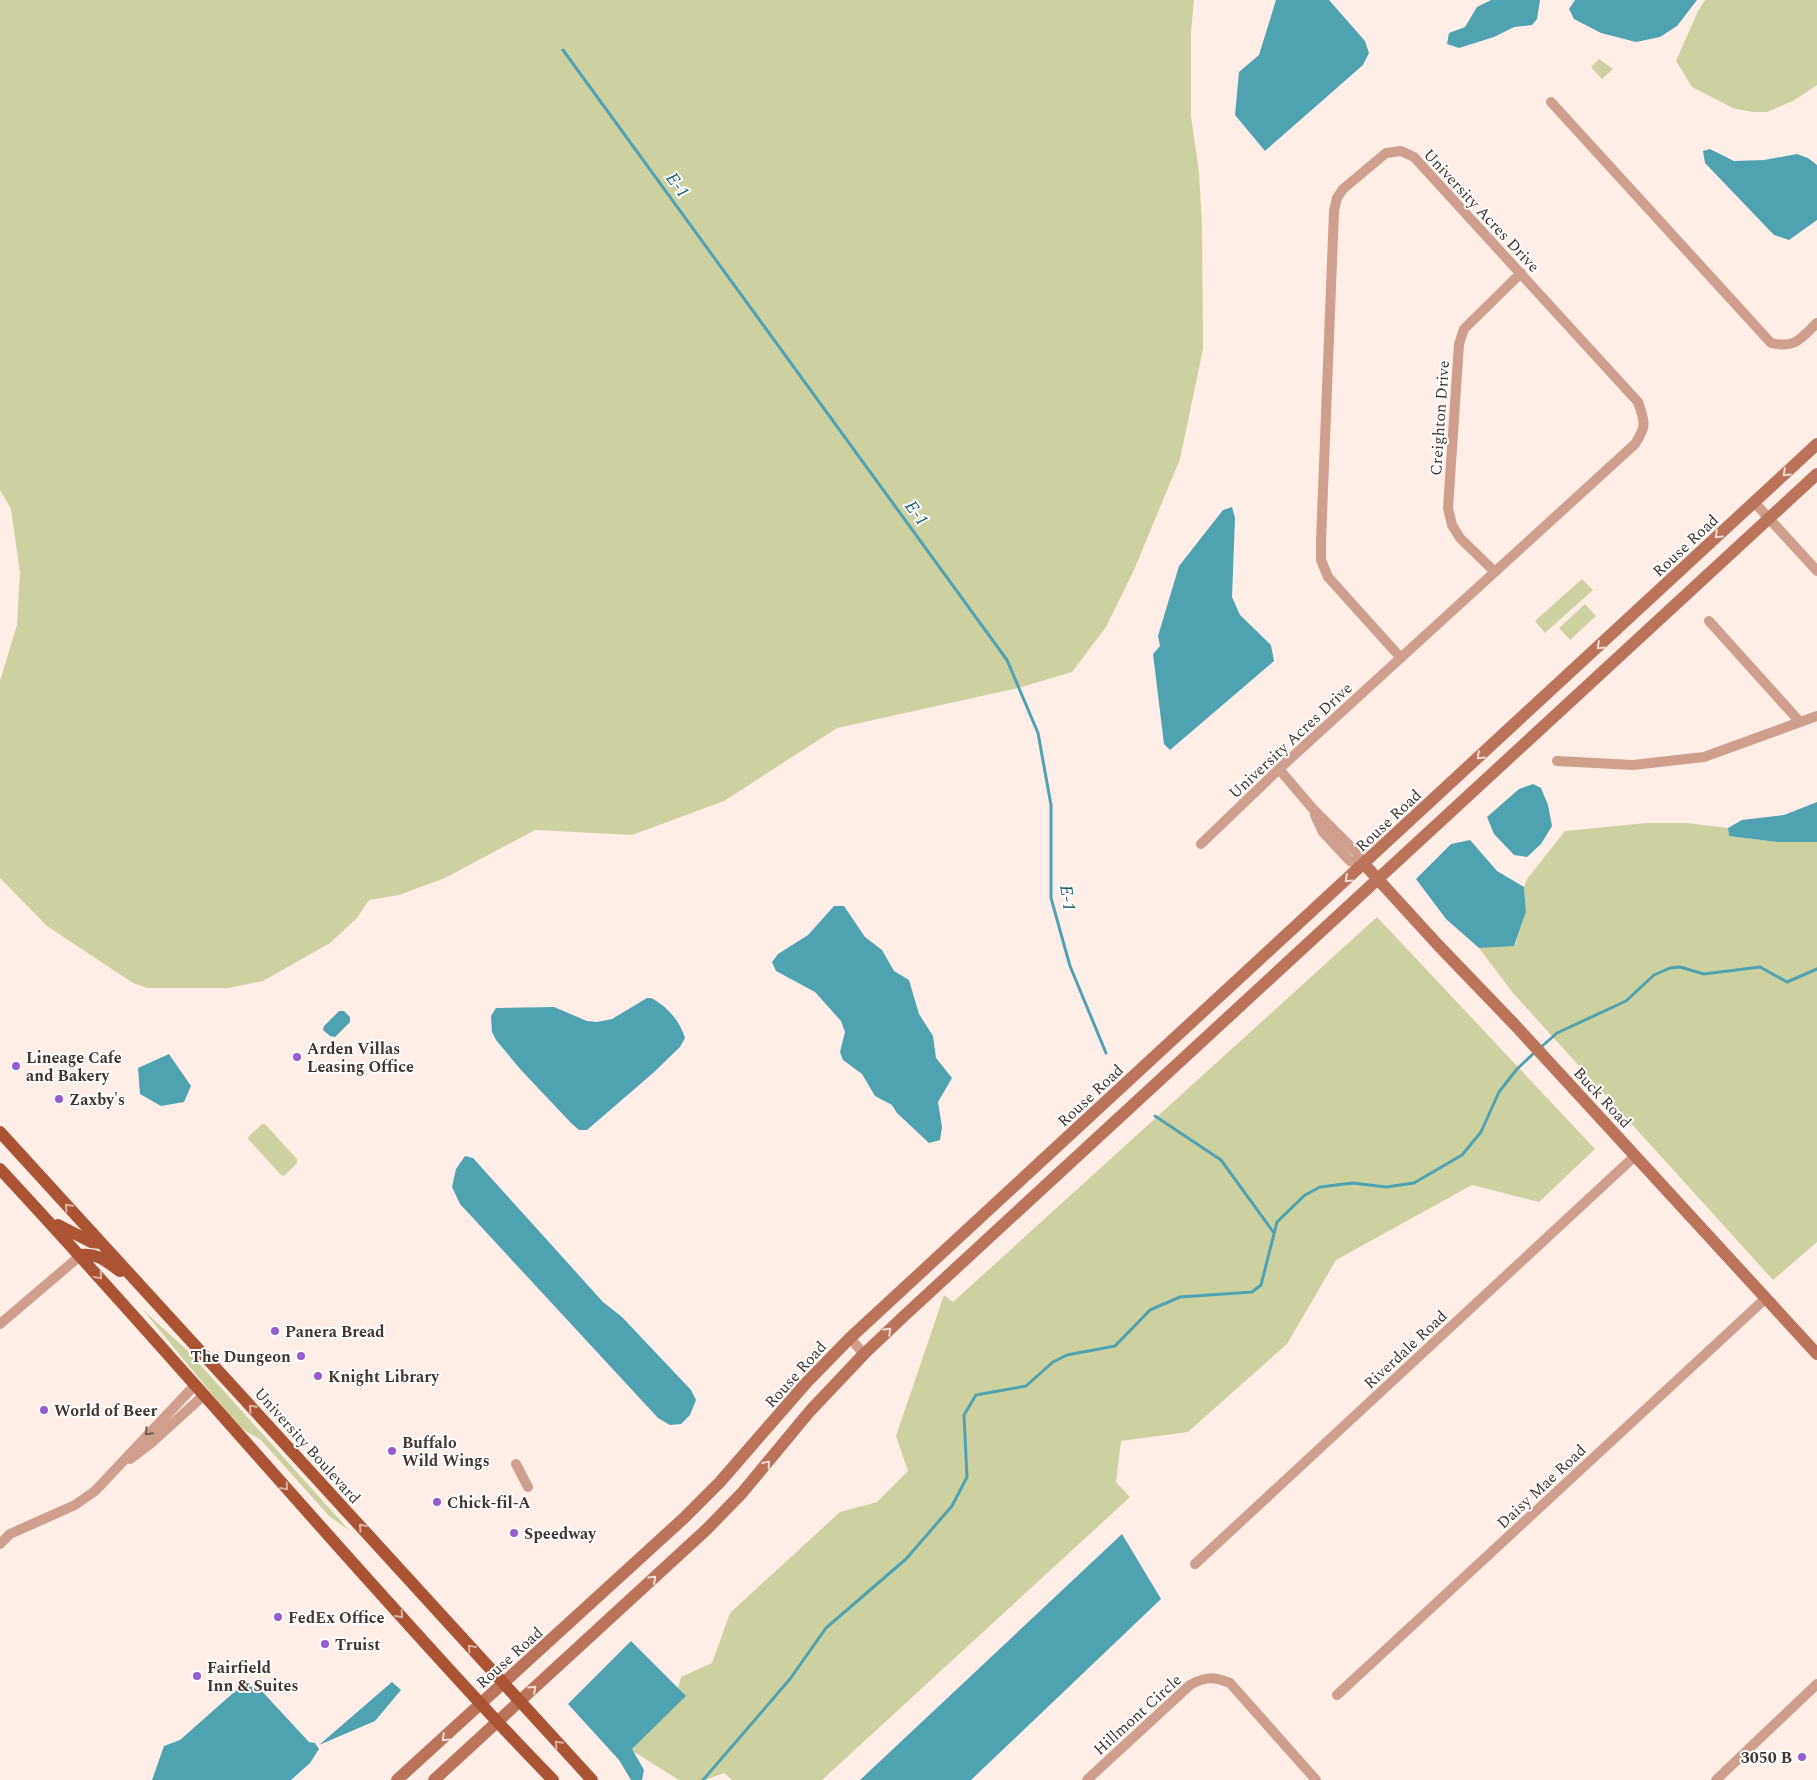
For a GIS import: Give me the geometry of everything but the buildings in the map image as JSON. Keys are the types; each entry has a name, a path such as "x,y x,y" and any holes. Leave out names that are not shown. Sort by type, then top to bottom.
{"main road":[{"name":"University Boulevard","path":"0,1132 592,1780"},
{"path":"0,1169 81,1255 203,1396 497,1722 553,1780"},
{"path":"42,1215 74,1235 90,1242 101,1243"},
{"path":"81,1255 89,1254 100,1257 142,1287"}],"street":[{"path":"1551,102 1772,343 1789,345 1797,342 1817,322"},
{"name":"University Acres Drive","path":"1201,844 1279,769 1401,658 1495,572 1634,444 1643,432 1645,420 1638,402 1414,157 1401,151 1386,153 1343,189 1338,198 1334,221 1320,541 1321,560 1328,577 1401,658"},
{"name":"Creighton Drive","path":"1495,572 1460,538 1452,525 1448,508 1459,344 1464,329 1521,273"},
{"name":"Rouse Road","path":"397,1780 672,1530 720,1482 807,1382 850,1338 1817,444"},
{"path":"434,1780 708,1529 742,1494 810,1411 864,1354 1817,474"},
{"path":"1754,502 1817,571"},
{"path":"1708,621 1800,722"},
{"path":"1557,761 1633,765 1704,757 1817,716"},
{"name":"Buck Road","path":"1279,769 1327,828 1358,853 1364,864 1378,880 1514,1024 1817,1354"},
{"name":"Riverdale Road","path":"1196,1564 1635,1156"},
{"path":"0,1324 81,1255"},
{"name":"Daisy Mae Road","path":"1337,1695 1766,1298"},
{"path":"850,1338 864,1354"},
{"path":"0,1544 10,1534 75,1505 95,1491 195,1385"},
{"path":"117,1469 150,1444 203,1396"},
{"path":"516,1464 528,1487"},
{"name":"Hillmont Circle","path":"1087,1780 1190,1685 1201,1679 1217,1678 1230,1683 1316,1780"},
{"path":"1716,1780 1817,1684"}],"green space":[{"path":"0,0 1194,0 1191,32 1191,116 1199,172 1202,225 1203,349 1180,459 1134,570 1106,627 1072,672 1018,688 837,728 724,801 632,835 535,830 445,878 399,895 369,900 357,918 330,943 263,981 228,988 148,988 133,983 47,926 0,878 0,681 17,625 20,573 11,509 0,490"},
{"path":"1705,0 1817,0 1817,85 1793,101 1767,112 1752,112 1733,108 1692,87 1676,61 1698,11"},
{"path":"1599,59 1613,69 1602,79 1591,67"},
{"path":"1582,579 1593,590 1545,633 1535,621"},
{"path":"1585,604 1596,616 1570,640 1559,628"},
{"path":"1647,823 1687,823 1728,828 1729,836 1777,842 1817,842 1817,1242 1773,1280 1513,993 1479,948 1515,945 1526,912 1524,887 1527,879 1565,831"},
{"path":"1377,917 1595,1149 1539,1202 1472,1185 1336,1260 1287,1344 1188,1432 1121,1441 1116,1482 1130,1497 822,1780 732,1780 724,1773 705,1780 679,1780 631,1750 685,1696 678,1688 681,1677 712,1663 730,1613 840,1512 877,1502 908,1471 896,1436 944,1295 953,1302"},
{"path":"262,1124 265,1124 297,1159 297,1163 284,1176 248,1139"},
{"path":"143,1310 186,1349 349,1530 329,1516 261,1440 239,1427"}],"water":[{"path":"1276,0 1329,0 1365,41 1369,53 1363,65 1265,151 1235,115 1239,72 1259,55"},
{"path":"1491,0 1540,0 1537,19 1532,25 1514,27 1494,37 1459,48 1447,44 1449,33 1465,27 1477,7"},
{"path":"1575,0 1697,0 1677,26 1660,37 1636,42 1601,33 1574,19 1569,9"},
{"path":"1710,149 1734,161 1764,160 1797,154 1808,158 1817,165 1817,220 1789,240 1774,235 1705,163 1703,151"},
{"path":"1232,507 1235,518 1232,597 1240,615 1271,645 1274,661 1170,750 1164,744 1153,654 1160,646 1158,636 1179,566 1223,510"},
{"path":"1533,784 1541,788 1548,805 1552,826 1541,844 1527,857 1514,855 1494,834 1487,817 1519,789"},
{"path":"1817,802 1817,842 1777,842 1729,836 1728,828 1742,820 1784,815"},
{"path":"1470,840 1497,871 1524,887 1526,912 1514,946 1479,948 1446,919 1416,879 1451,844"},
{"path":"834,906 844,906 865,937 882,950 894,971 909,980 919,1014 933,1036 936,1058 952,1078 938,1102 942,1127 940,1140 929,1143 897,1113 892,1105 875,1096 862,1074 843,1060 840,1052 845,1032 841,1021 815,992 776,971 772,962 778,954 808,935"},
{"path":"647,998 657,1001 667,1010 680,1026 685,1038 680,1047 653,1073 587,1130 579,1130 571,1123 521,1070 496,1040 492,1032 491,1016 496,1008 554,1007 587,1021 597,1022 612,1019"},
{"path":"339,1011 344,1011 350,1017 350,1022 335,1037 330,1036 323,1030 324,1026"},
{"path":"169,1054 191,1086 184,1102 161,1106 140,1094 138,1068"},
{"path":"465,1156 473,1158 603,1302 622,1317 691,1390 696,1400 690,1415 681,1424 670,1425 658,1418 460,1204 452,1187 456,1169"},
{"path":"1122,1534 1161,1599 971,1780 860,1780"},
{"path":"631,1641 686,1696 632,1749 644,1770 642,1780 631,1780 619,1760 568,1704"},
{"path":"392,1682 401,1690 375,1721 319,1745"},
{"path":"241,1686 258,1687 309,1742 315,1743 319,1749 310,1763 291,1780 152,1780 164,1746 180,1740"}],"waterway":[{"name":"E-1","path":"563,50 1007,660 1038,733 1051,805 1051,898 1070,966 1106,1053"},
{"path":"1540,1048 1557,1033 1626,1001 1654,975 1670,968 1680,967 1704,974 1760,967 1787,982 1817,969"},
{"path":"703,1780 790,1679 826,1628 906,1559 952,1506 967,1477 964,1415 976,1395 1026,1386 1053,1362 1067,1355 1115,1346 1150,1310 1180,1297 1252,1292 1261,1285 1277,1222 1305,1195 1320,1187 1353,1183 1386,1187 1414,1183 1462,1155 1481,1132 1499,1092 1517,1069 1535,1052"},
{"name":"E-1","path":"1155,1116 1221,1160 1274,1233"}],"place":[{"name":"Arden Villas Leasing Office","path":"297,1057"},
{"name":"Lineage Cafe and Bakery","path":"16,1066"},
{"name":"Zaxby's","path":"59,1099"},
{"name":"Panera Bread","path":"275,1331"},
{"name":"The Dungeon","path":"301,1356"},
{"name":"Knight Library","path":"318,1376"},
{"name":"World of Beer","path":"44,1410"},
{"name":"Buffalo Wild Wings","path":"392,1451"},
{"name":"Chick-fil-A","path":"437,1502"},
{"name":"Speedway","path":"514,1533"},
{"name":"FedEx Office","path":"278,1617"},
{"name":"Truist","path":"325,1644"},
{"name":"Fairfield Inn & Suites","path":"197,1676"},
{"name":"3050 B","path":"1802,1757"}]}
